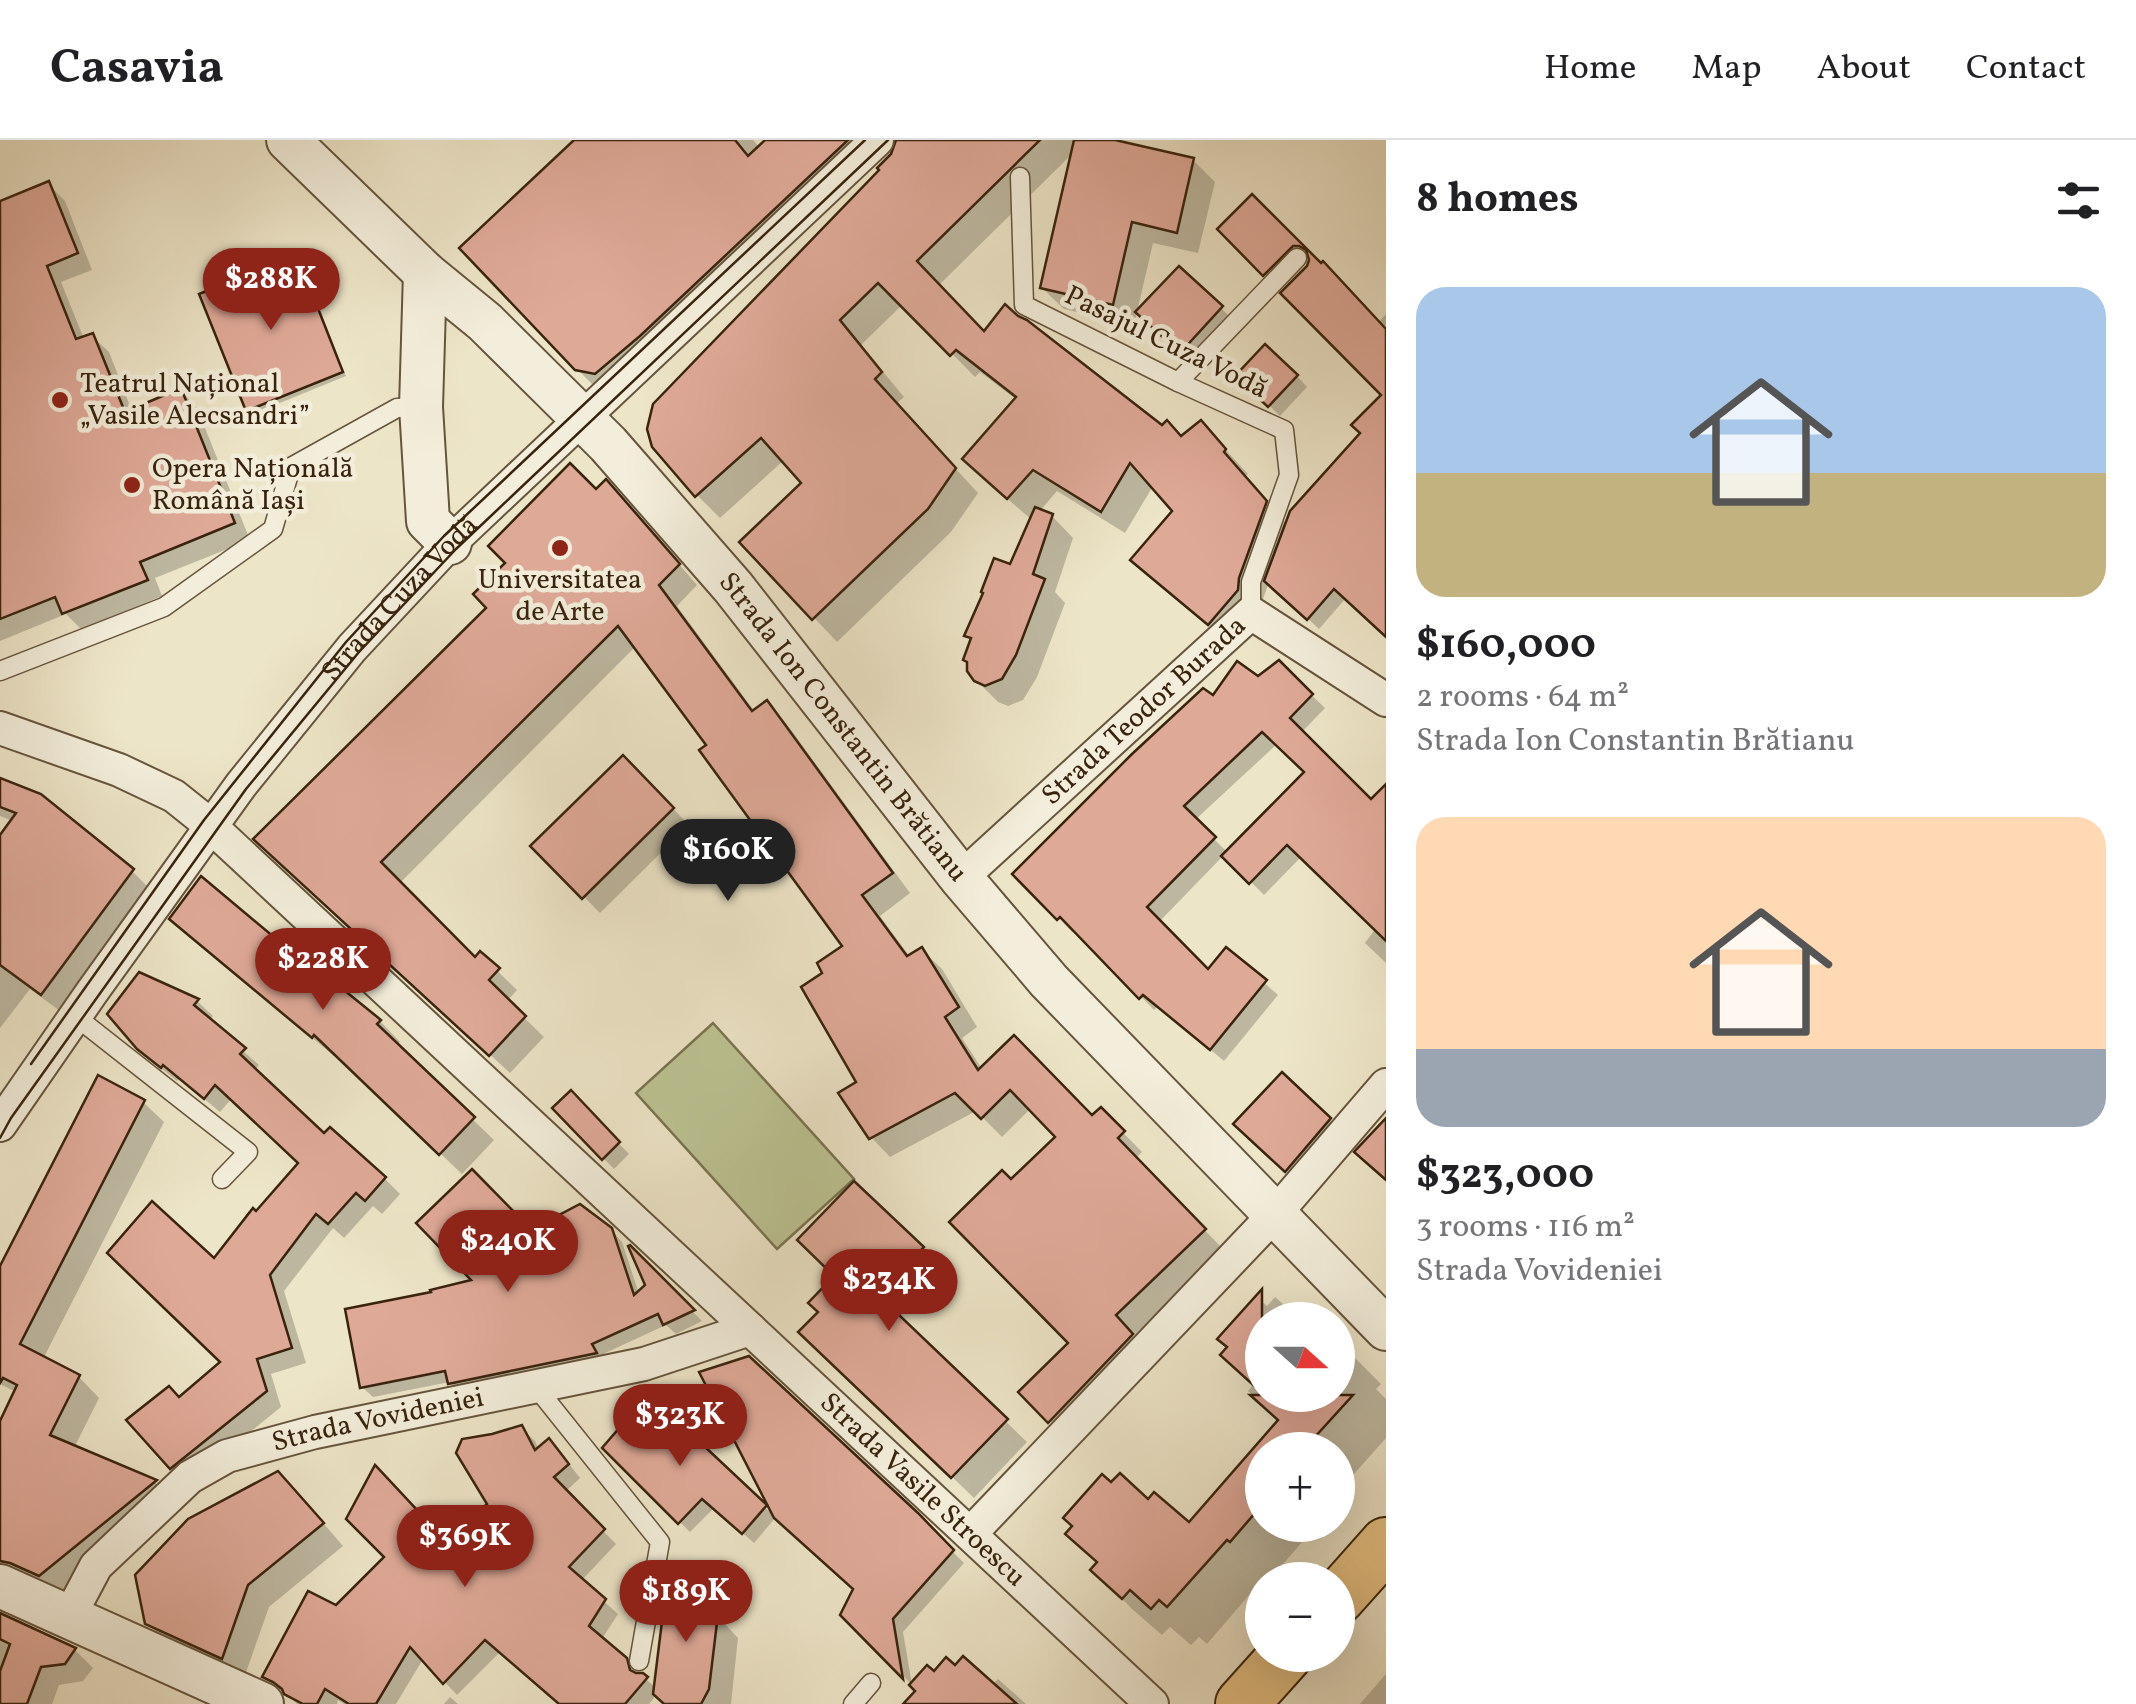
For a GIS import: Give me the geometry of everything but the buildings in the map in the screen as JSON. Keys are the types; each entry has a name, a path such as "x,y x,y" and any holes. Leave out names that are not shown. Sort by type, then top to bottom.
{"main road":[{"path":"1355,1579 1386,1544"},
{"path":"1242,1704 1271,1672"}],"street":[{"name":"Strada Ion Constantin Brătianu","path":"288,140 425,273 485,322 608,444 733,587 961,878 1049,980 1386,1330"},
{"name":"Strada Cuza Vodă","path":"0,1125 210,826 352,648 450,543 876,140"},
{"path":"425,273 421,407 428,520 450,543"},
{"name":"Strada Teodor Burada","path":"961,878 1250,613 1386,700"},
{"name":"Strada Vasile Stroescu","path":"0,728 119,770 174,796 210,826 1152,1704"},
{"path":"970,1534 1275,1214 1386,1086"},
{"name":"Strada Vovideniei","path":"69,1617 96,1566 190,1476 227,1456 315,1432 644,1364 750,1329"},
{"path":"0,1586 262,1704"}],"lane":[{"name":"Pasajul Cuza Vodă","path":"1020,176 1024,305 1284,430 1288,475 1251,582 1250,613"},
{"path":"1178,382 1297,258"},
{"path":"0,671 164,607 273,529 291,466 397,408 421,407"},
{"path":"74,1016 248,1152 222,1179"},
{"path":"536,1387 660,1542 638,1662"},
{"path":"854,1704 871,1682"}],"green space":[{"path":"713,1023 854,1179 777,1249 636,1093"}],"tram line":[{"path":"31,1064 204,820 346,642 444,536 865,140"},
{"path":"0,1138 246,789 359,652 456,549 888,140"}],"place":[{"name":"Teatrul Național „Vasile Alecsandri”","path":"60,400"},
{"name":"Opera Națională Română Iași","path":"132,485"},
{"name":"Universitatea de Arte","path":"560,548"}]}
